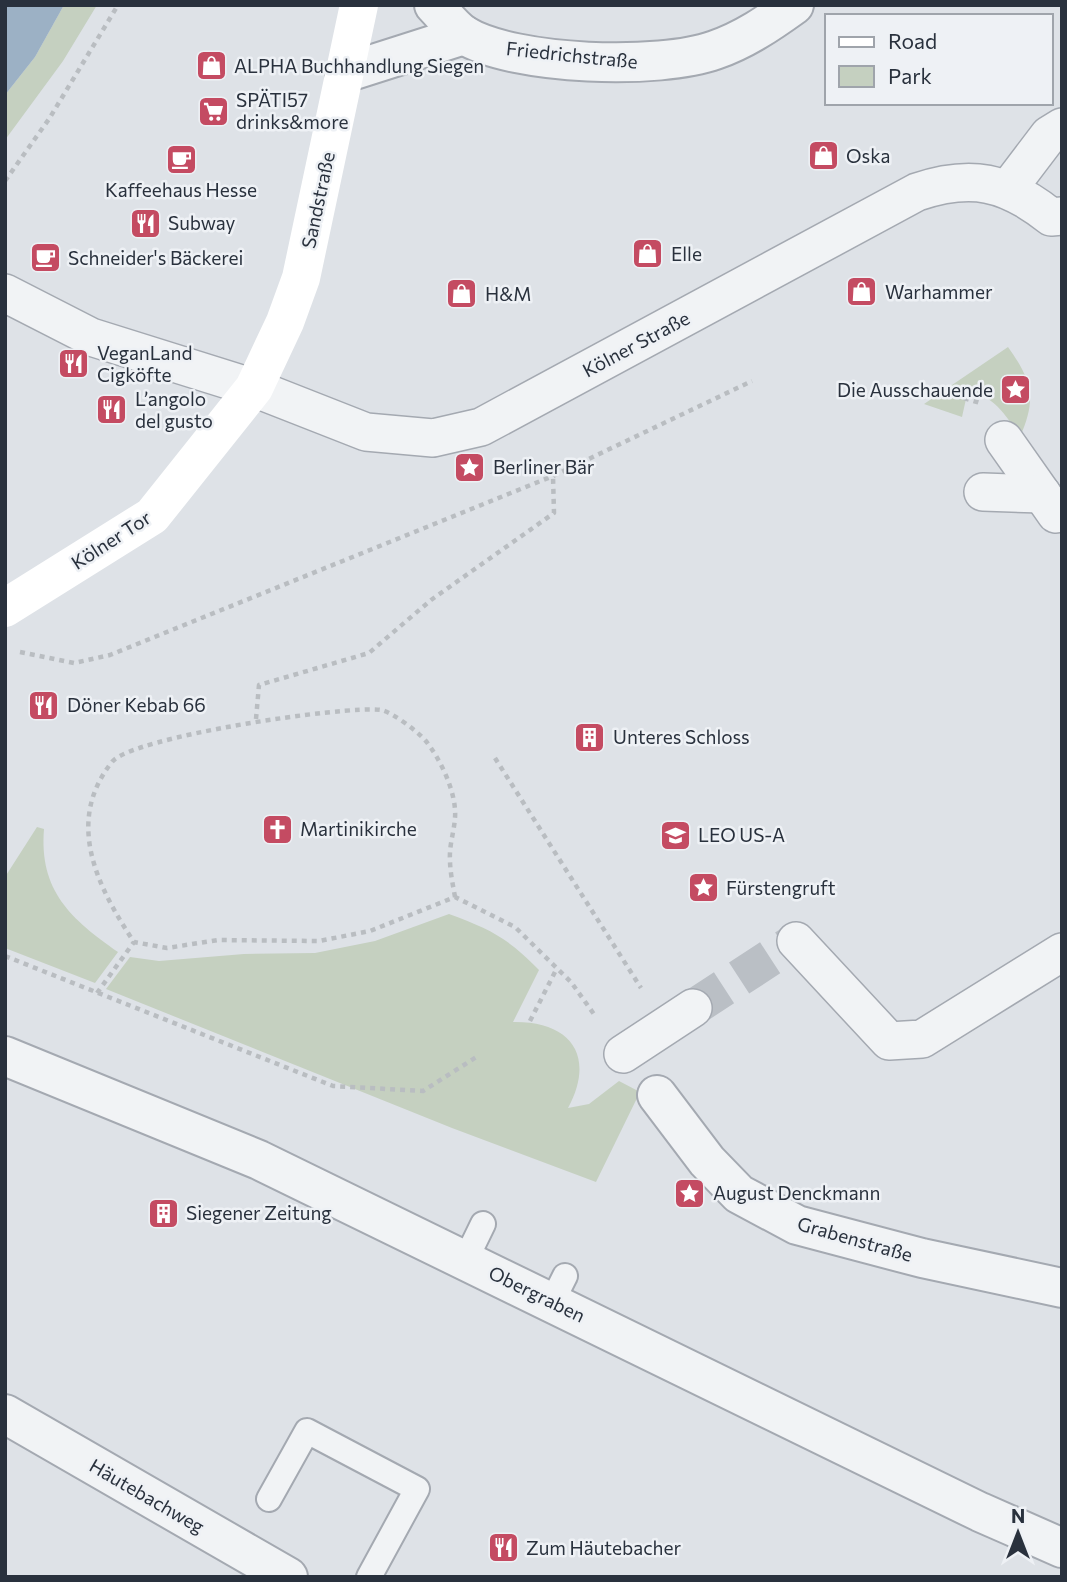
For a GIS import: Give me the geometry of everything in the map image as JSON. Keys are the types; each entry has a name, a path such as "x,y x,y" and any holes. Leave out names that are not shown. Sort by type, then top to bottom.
{"main road":[{"name":"Sandstraße","path":"254,388 285,322 301,278 359,5"},
{"name":"Kölner Tor","path":"5,608 152,516 254,388"}],"street":[{"name":"Friedrichstraße","path":"434,5 464,35 507,51 604,62 647,62 684,58 716,50 756,32 794,5"},
{"path":"345,73 464,35"},
{"path":"1008,189 1049,135 1062,127"},
{"name":"Kölner Straße","path":"5,293 91,337 254,388 366,432 432,438 481,427 917,192 940,185 987,182 1030,200 1051,217 1062,216"},
{"path":"1004,440 1055,509"},
{"path":"983,492 1055,509"},
{"path":"796,942 890,1041 922,1039 1062,952"},
{"path":"623,1054 693,1008"},
{"name":"Obergraben","path":"9,1067 259,1160 466,1259 558,1289 980,1512 1062,1548"},
{"name":"Grabenstraße","path":"657,1095 707,1161 739,1194 797,1226 922,1258 1062,1288"},
{"name":"Häutebachweg","path":"5,1414 288,1577"}],"lane":[{"path":"466,1259 483,1224"},
{"path":"269,1499 307,1431 417,1489 369,1577"}],"path":[{"path":"5,181 49,119 118,5"},
{"path":"17,651 74,663 110,655 553,476 752,381"},
{"path":"256,719 259,685 369,653 431,600 554,513 553,476"},
{"path":"455,897 449,859 456,814 445,773 424,739 383,710 256,719 163,742 113,759 96,786 88,851 105,899 134,942 167,948 218,940 318,942 370,930 455,897 515,927 571,982 623,1054"},
{"path":"495,758 648,999"},
{"path":"97,993 134,942"},
{"path":"5,956 333,1086 423,1091 478,1056"},
{"path":"530,1021 557,968"}],"green space":[{"path":"64,5 97,5 63,61 5,140 5,95 35,57"},
{"path":"1008,347 1027,380 1029,390 1029,411 1020,437 999,408 977,393 968,390 962,417 924,404"},
{"path":"37,827 44,829 47,870 62,901 86,928 118,952 95,983 5,948 5,877"},
{"path":"449,914 498,936 539,970 513,1022 533,1023 550,1028 573,1045 579,1072 568,1108 589,1104 619,1081 640,1092 596,1182 452,1128 106,989 130,957 159,961 244,954 315,953 375,941"}],"water":[{"path":"5,5 64,5 35,57 5,95"}],"tunnel":[{"path":"693,1008 796,941"}],"place":[{"name":"ALPHA Buchhandlung Siegen","path":"211,66"},
{"name":"SPÄTI57 drinks&more","path":"213,111"},
{"name":"Oska","path":"823,156"},
{"name":"Kaffeehaus Hesse","path":"181,159"},
{"name":"Subway","path":"145,223"},
{"name":"Elle","path":"648,254"},
{"name":"Schneider's Bäckerei","path":"45,258"},
{"name":"Warhammer","path":"862,292"},
{"name":"H&M","path":"462,294"},
{"name":"VeganLand Cigköfte","path":"74,364"},
{"name":"Die Ausschauende","path":"1016,390"},
{"name":"L’angolo del gusto","path":"112,410"},
{"name":"Berliner Bär","path":"470,467"},
{"name":"Döner Kebab 66","path":"44,705"},
{"name":"Unteres Schloss","path":"590,737"},
{"name":"Martinikirche","path":"277,829"},
{"name":"LEO US-A","path":"675,835"},
{"name":"Fürstengruft","path":"703,888"},
{"name":"August Denckmann","path":"690,1193"},
{"name":"Siegener Zeitung","path":"163,1213"},
{"name":"Zum Häutebacher","path":"503,1548"}]}
